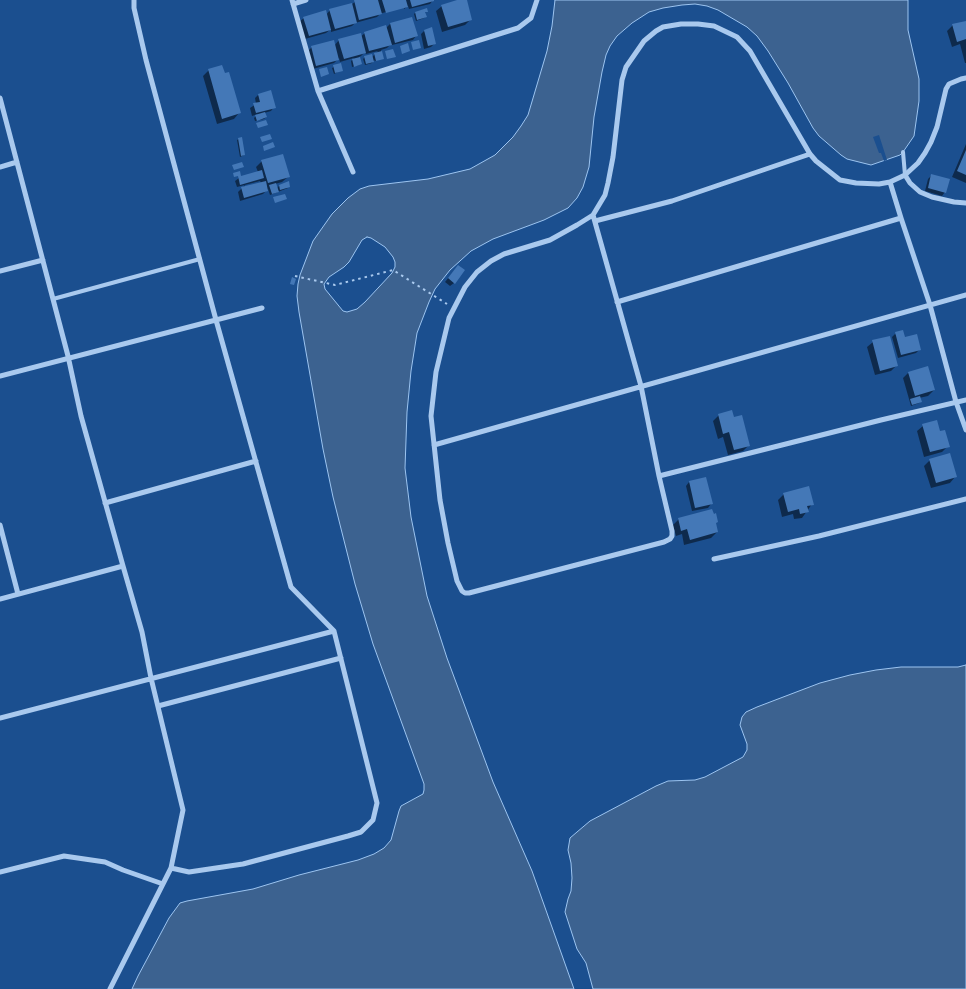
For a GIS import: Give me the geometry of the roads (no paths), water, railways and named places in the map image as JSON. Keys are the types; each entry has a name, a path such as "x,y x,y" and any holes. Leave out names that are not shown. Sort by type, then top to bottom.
{"street":[{"path":"134,0 134,8 146,60 291,587 334,631 377,803 373,820 361,832 243,864 189,872 171,868"},
{"path":"306,0 293,2 318,91 353,172"},
{"path":"318,91 518,28 531,18 537,0"},
{"path":"810,154 672,201 594,218 550,240 519,248 498,257 477,272 465,287 453,308 447,325 436,372 431,416 440,500 457,581 462,591 469,593 664,542 672,536 640,386 594,218 605,195 608,183 622,80 626,68 644,41 663,27 681,24 708,24 737,37 750,51 810,154 816,161 840,180 868,184 890,182 905,175 925,153 931,142 937,128 946,89 949,84 966,78"},
{"path":"0,98 69,359 81,416 142,632 151,678 183,810 171,868 110,989"},
{"path":"0,167 18,162"},
{"path":"905,175 910,183 920,192 932,197 966,203"},
{"path":"890,182 930,305 956,402 966,430"},
{"path":"617,302 901,218"},
{"path":"0,271 43,260"},
{"path":"434,445 966,295"},
{"path":"0,376 262,308"},
{"path":"659,476 966,400"},
{"path":"105,503 256,461"},
{"path":"714,559 819,536 966,499"},
{"path":"0,525 18,594"},
{"path":"0,599 123,566"},
{"path":"0,718 334,631"},
{"path":"158,706 340,658"},
{"path":"0,872 64,856 105,862 163,884"}],"lane":[{"path":"903,152 905,175"},
{"path":"53,299 200,259"}],"water":[{"path":"555,0 908,0 908,30 919,79 919,101 914,136 900,155 871,165 847,159 819,136 768,51 757,36 747,27 718,10 695,4 663,8 649,12 617,36 606,55 594,117 589,167 583,187 577,198 568,208 544,220 493,239 471,251 450,270 435,289 417,333 407,412 405,468 411,517 427,596 447,658 493,782 532,871 574,989 132,989 169,918 180,903 253,889 374,854 384,848 391,840 401,806 423,794 424,784 373,644 355,584 333,497 299,312 298,284 313,241 332,214 360,189 369,186 428,179 470,169 495,155 513,137 528,115 547,51","holes":["367,237 385,247 393,257 395,267 392,273 357,309 347,312 343,311 325,289 324,284 329,277 349,262 362,240"]},
{"path":"966,665 966,989 593,989 586,963 577,949 565,912 571,891 572,878 568,850 570,838 590,821 656,786 668,781 695,780 705,777 743,757 747,750 747,744 740,725 742,717 746,712 757,707 820,683 850,675 901,667 958,667"}]}
